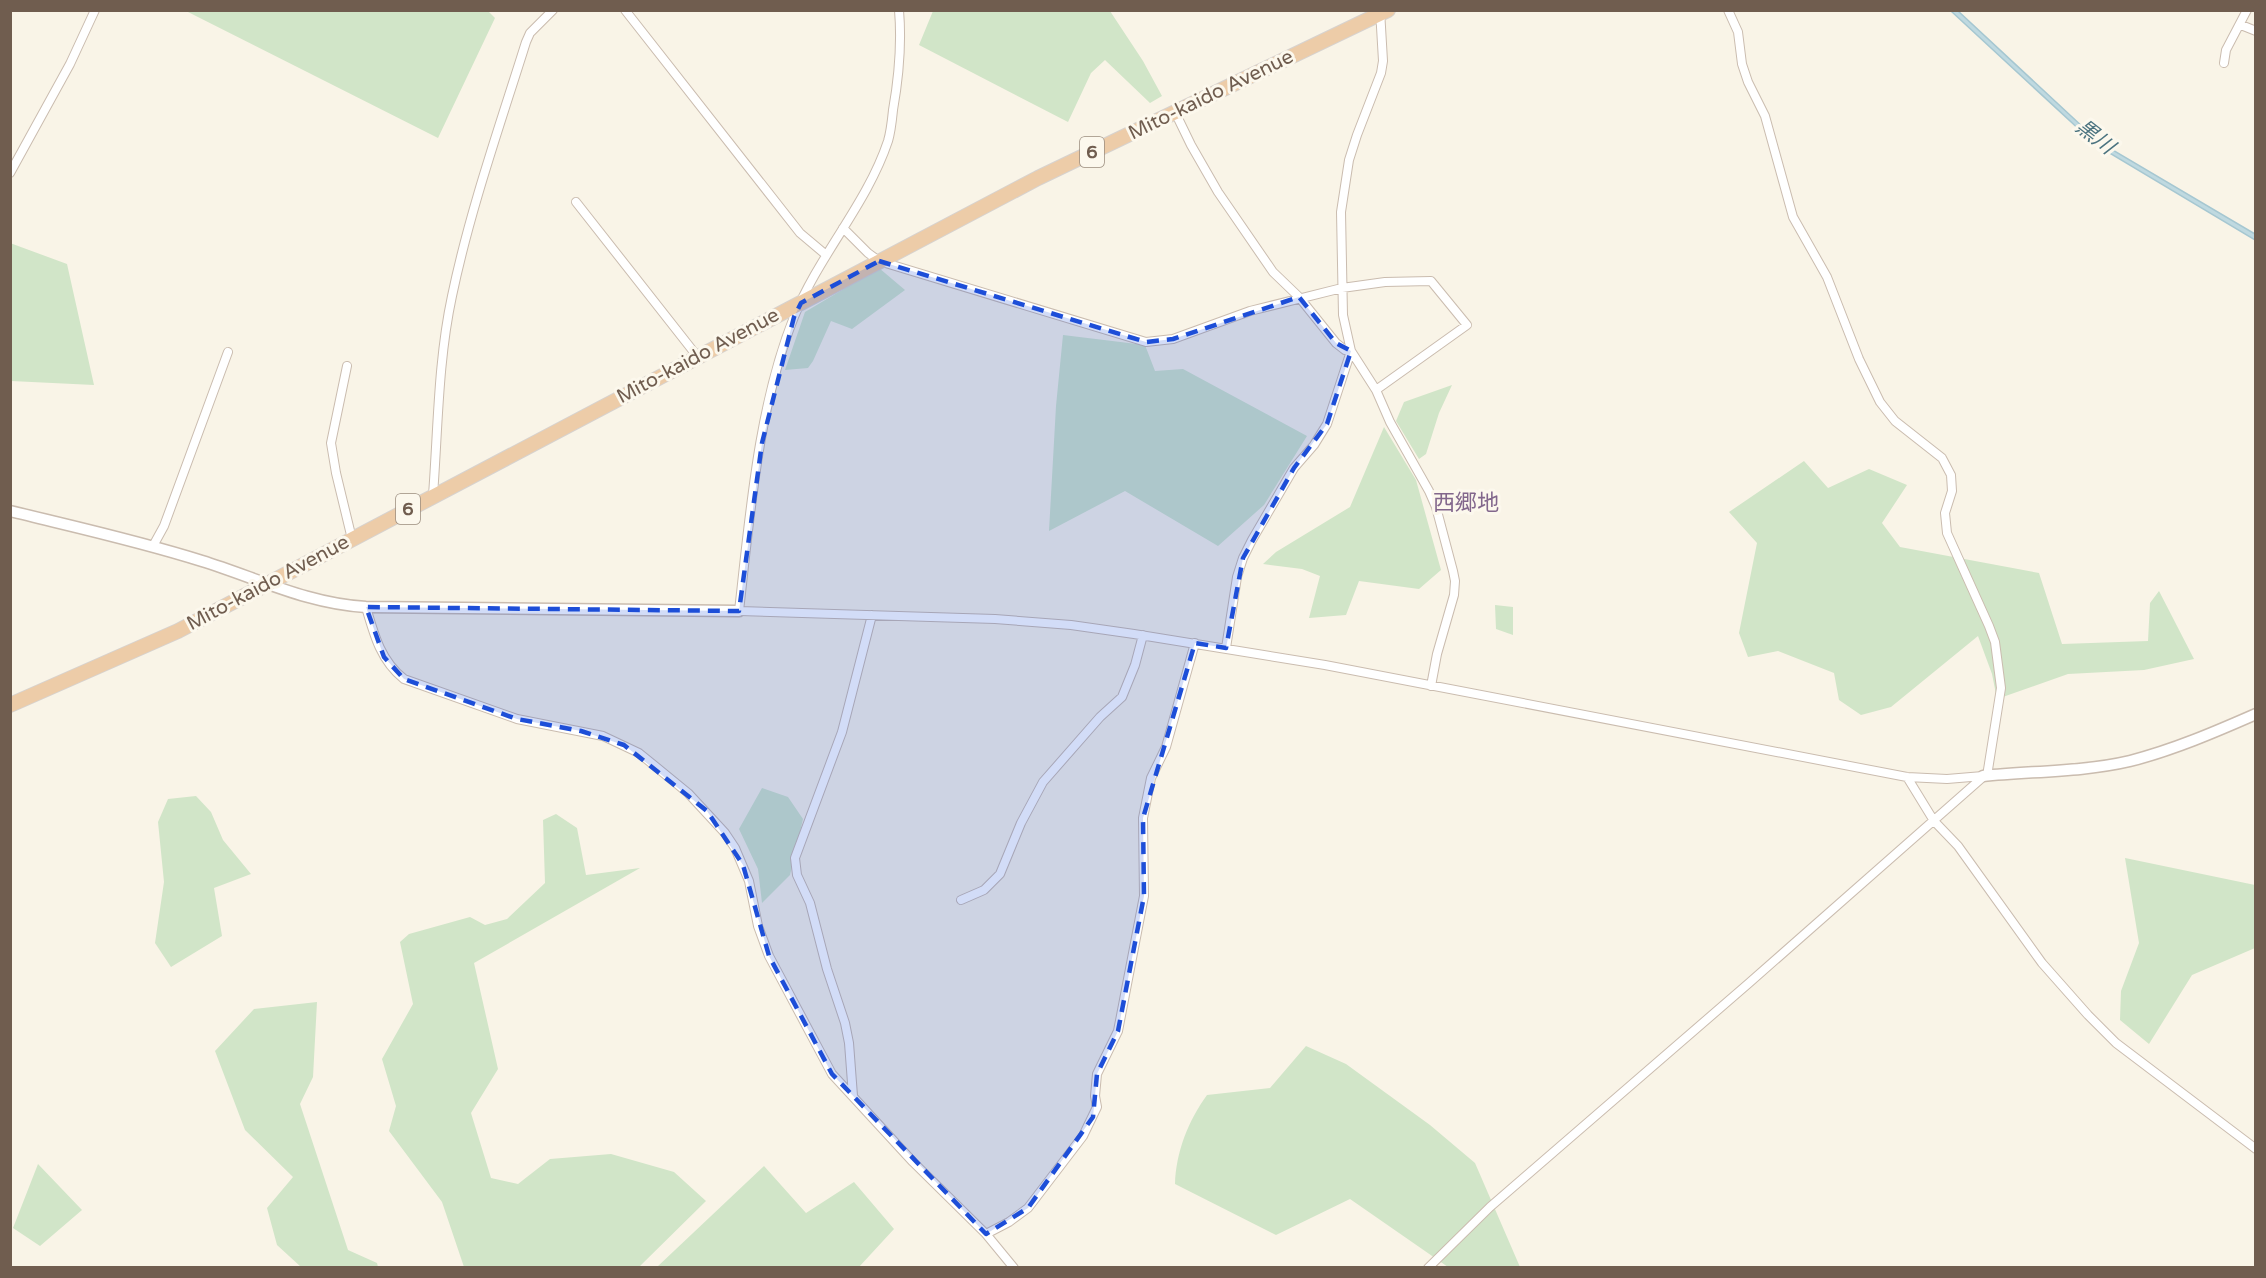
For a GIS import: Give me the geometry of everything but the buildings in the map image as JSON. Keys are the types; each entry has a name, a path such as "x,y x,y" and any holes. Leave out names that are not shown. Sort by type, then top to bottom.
{"highway":[{"name":"Mito-kaido Avenue","path":"10,705 178,631 1038,178 1383,12"}],"street":[{"path":"10,173 70,64 95,10"},
{"path":"433,495 442,375 451,297 470,224 526,42 530,33 553,10"},
{"path":"625,10 800,233 825,254"},
{"path":"739,610 754,486 770,402 781,359 801,303 825,254 873,176 888,140 900,69 899,10"},
{"path":"1428,1268 1490,1207 1985,776 2001,688 1995,642 1947,533 1945,513 1952,490 1951,475 1942,458 1895,421 1880,402 1859,359 1827,277 1793,217 1765,116 1748,82 1742,64 1738,32 1728,10"},
{"path":"2224,63 2226,50 2247,10"},
{"path":"1383,12 1381,73 1349,160 1341,212 1344,322 1351,351 1376,390 1432,499 1455,581 1431,686"},
{"path":"2241,25 2256,31"},
{"path":"1175,112 1218,192 1273,272 1299,297 1336,342 1345,350 1351,351"},
{"path":"576,202 697,356"},
{"path":"843,228 879,261 1146,342 1173,339 1197,329 1299,297 1385,282 1431,281 1467,325 1376,390"},
{"path":"1226,648 1243,558 1294,468 1314,445 1327,424 1351,351"},
{"path":"153,546 164,526 228,352"},
{"path":"347,366 331,443 352,539"},
{"path":"10,511 153,546 329,604 366,607 739,610 1005,620 1071,625 1226,648 1907,777 1947,779 2129,761 2198,738 2256,714"},
{"path":"366,607 374,636 384,657 393,670 404,679 517,719 603,736 624,745 658,768 706,811 725,833 743,865 749,881 758,926 779,978 798,1007 832,1074 913,1162 986,1234 1014,1268"},
{"path":"853,1096 845,1023 826,969 812,912 797,875 795,858 842,732 872,615"},
{"path":"961,900 984,890 1000,874 1043,782 1084,734 1122,697 1135,665 1143,635"},
{"path":"986,1234 1009,1222 1028,1208 1083,1136 1097,1107 1095,1096 1097,1074 1118,1031 1144,896 1143,818 1151,778 1166,747 1195,643"},
{"path":"1907,777 1934,821 1958,846 2042,963 2095,1022 2116,1043 2256,1149"}],"highlighted area":[{"path":"879,261 1146,342 1173,339 1299,297 1336,343 1351,351 1327,424 1294,468 1243,558 1226,648 1195,643 1143,818 1144,896 1118,1031 1097,1074 1093,1117 1028,1208 986,1234 832,1074 769,956 743,865 707,811 624,745 581,731 517,719 404,679 384,657 366,607 739,611 762,443 794,317 801,303"}],"green space":[{"path":"487,10 495,18 438,138 186,11"},
{"path":"933,11 1110,11 1143,61 1162,96 1150,103 1105,60 1091,73 1068,122 919,45"},
{"path":"10,243 67,264 94,385 11,381"},
{"path":"879,268 905,290 852,329 831,321 808,368 785,370 805,312"},
{"path":"1063,335 1145,345 1155,371 1183,369 1307,436 1264,505 1218,546 1125,491 1049,531 1056,406"},
{"path":"1452,385 1439,413 1426,454 1419,459 1396,421 1404,402"},
{"path":"1384,427 1416,480 1441,570 1419,589 1359,581 1346,615 1309,618 1320,576 1302,569 1263,564 1276,552 1350,507"},
{"path":"1804,461 1828,488 1869,469 1907,485 1882,523 1900,547 2039,573 2062,644 2148,641 2150,603 2159,591 2194,659 2144,670 2068,674 1997,699 1992,674 1978,636 1891,707 1861,715 1839,700 1834,673 1778,651 1748,657 1739,633 1757,543 1729,512"},
{"path":"1495,605 1513,607 1513,635 1496,629"},
{"path":"762,788 788,797 803,819 790,875 762,903 758,869 739,829"},
{"path":"196,796 211,812 223,840 251,874 214,888 222,936 171,967 155,943 164,882 158,822 168,799"},
{"path":"556,814 577,828 586,875 640,868 474,963 498,1069 471,1113 491,1178 518,1184 550,1159 611,1154 674,1172 706,1201 639,1267 464,1267 442,1202 389,1131 396,1106 382,1059 413,1004 400,942 409,934 470,917 485,925 507,919 545,883 543,820"},
{"path":"2125,858 2255,885 2255,948 2192,975 2149,1044 2120,1020 2121,991 2139,943"},
{"path":"317,1002 313,1077 300,1104 348,1250 377,1263 378,1267 301,1267 277,1245 267,1208 293,1177 245,1130 215,1051 254,1009"},
{"path":"1306,1046 1346,1064 1430,1125 1475,1163 1520,1267 1448,1267 1350,1199 1276,1235 1175,1184 1184,1137 1207,1095 1270,1088"},
{"path":"38,1164 82,1210 40,1246 13,1228"},
{"path":"764,1166 806,1213 854,1182 894,1229 859,1267 657,1267"}],"water":[{"path":"1951,11 1958,11 2099,142 2255,234 2255,240 2096,145"}],"district":[{"name":"西郷地","path":"1466,503"}],"water label":[{"name":"黒川","path":"2095,137"}]}
